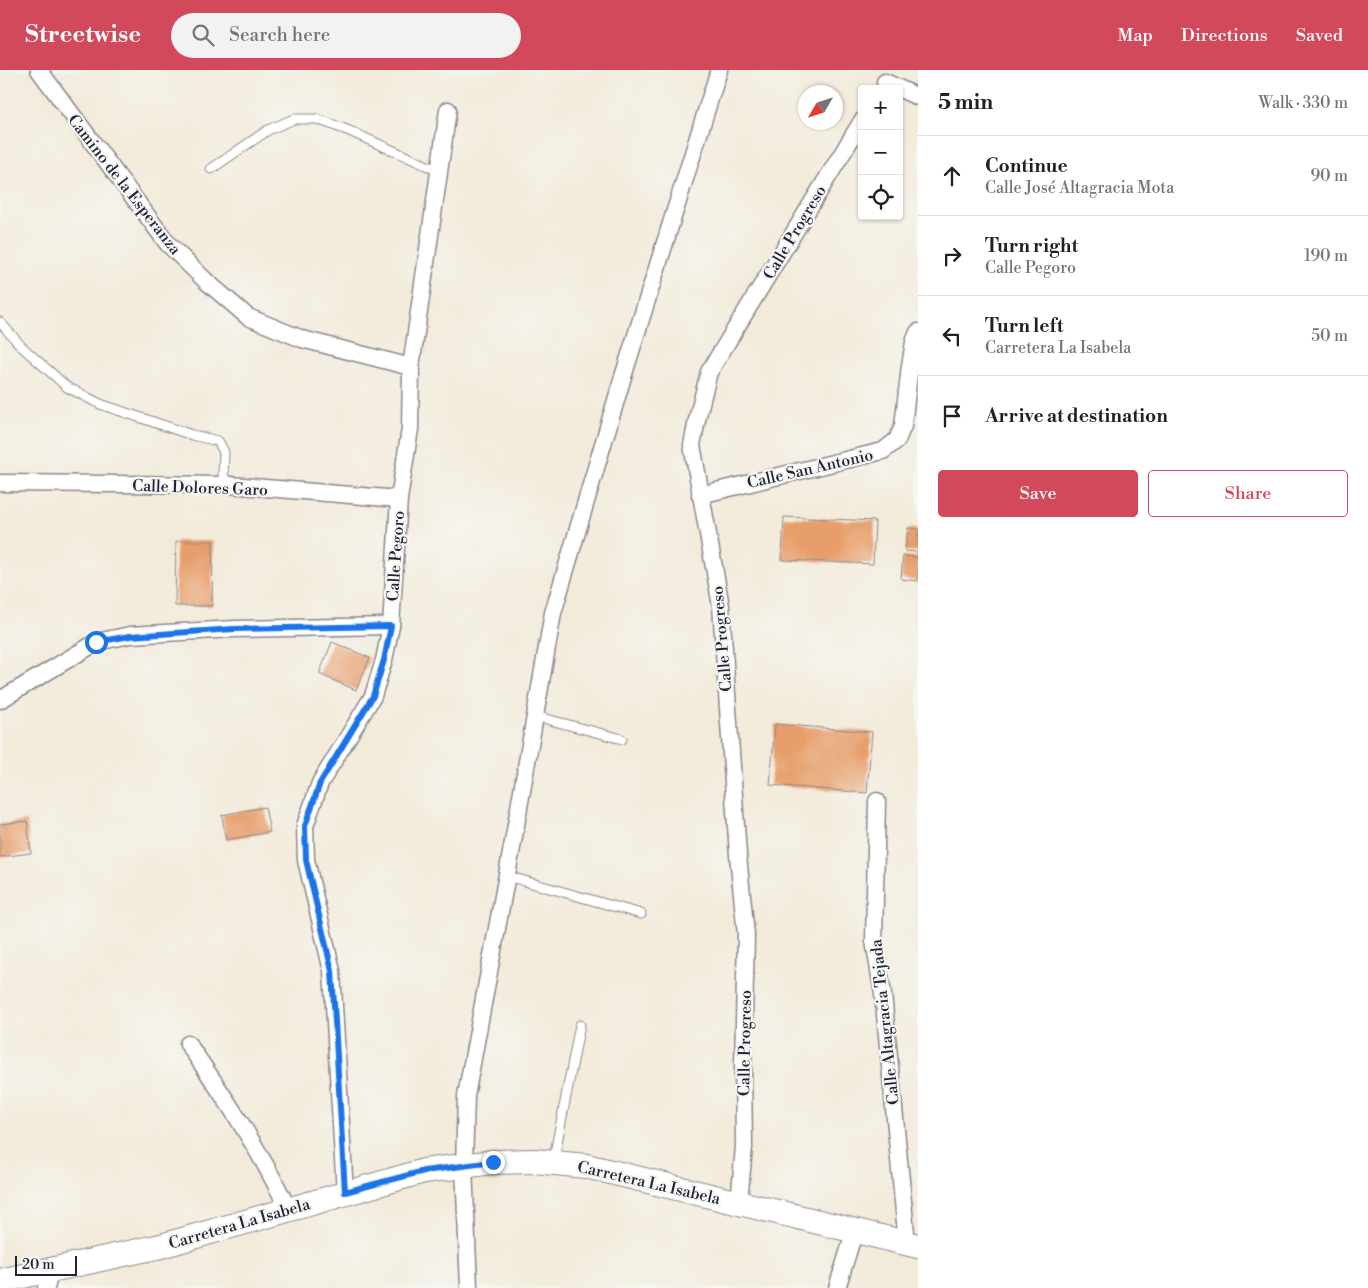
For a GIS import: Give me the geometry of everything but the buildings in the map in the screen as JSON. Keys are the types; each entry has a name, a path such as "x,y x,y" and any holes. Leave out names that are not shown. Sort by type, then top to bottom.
{"main road":[{"name":"Carretera La Isabela","path":"0,1281 49,1279 345,1192 424,1171 493,1162 534,1161 586,1166 912,1244"}],"street":[{"name":"Camino de la Esperanza","path":"39,70 168,244 206,281 248,317 302,339 411,367"},
{"path":"469,1288 464,1166 466,1096 553,613 622,380 719,70"},
{"path":"887,80 918,97"},
{"name":"Calle Pegoro","path":"345,1192 332,971 306,860 305,826 320,783 373,696 384,660 391,626 399,499 410,430 411,367 448,110"},
{"name":"Calle Progreso","path":"739,1202 744,1147 743,1066 746,936 738,855 721,606 692,445 710,372 858,128"},
{"name":"Calle San Antonio","path":"700,495 883,451 890,446 897,440 903,426 910,366 914,342 918,332"},
{"name":"Calle Dolores Garo","path":"0,483 230,486 399,499"},
{"path":"0,700 96,642 130,636 225,630 391,626"},
{"name":"Calle Altagracia Tejada","path":"877,800 874,941 883,994 912,1244"},
{"path":"188,1044 218,1086 251,1139 288,1209"},
{"path":"837,1288 855,1230"}],"lane":[{"path":"211,169 268,130 294,119 317,119 347,130 439,171"},
{"path":"0,322 22,346 67,387 100,404 192,435 218,441 224,452 223,476 230,486"},
{"path":"535,716 622,739"},
{"path":"507,876 641,914"},
{"path":"553,1163 580,1026"}],"route":[{"path":"96,642 130,636 234,629 391,626 384,660 373,696 320,783 305,826 306,860 332,971 345,1192 424,1171 493,1162"}]}
